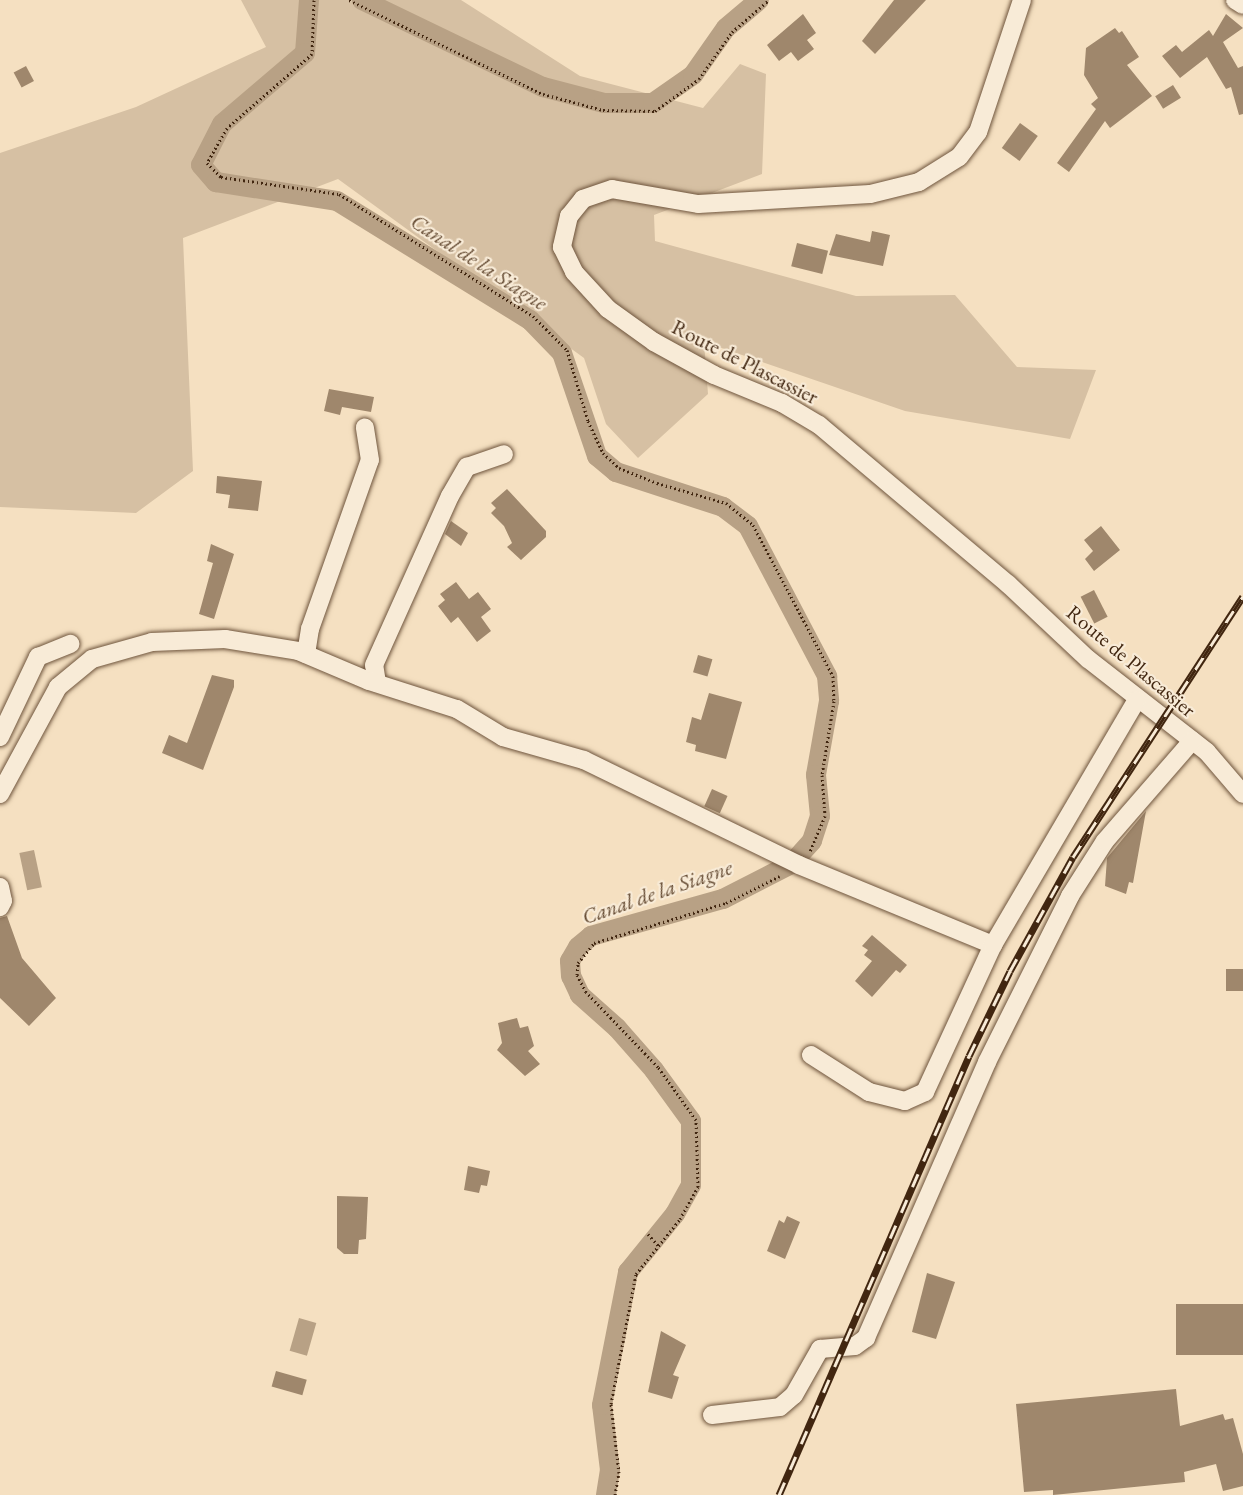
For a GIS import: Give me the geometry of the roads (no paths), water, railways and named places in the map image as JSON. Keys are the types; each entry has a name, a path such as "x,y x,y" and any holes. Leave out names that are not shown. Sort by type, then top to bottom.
{"street":[{"name":"Route de Plascassier","path":"1022,0 978,132 959,158 919,182 870,194 698,204 612,189 583,199 569,216 562,247 574,272 608,309 714,375 782,403 819,425 1008,584 1137,700 1223,767 1243,794"},
{"path":"1234,0 1243,5"},
{"path":"306,654 310,629 370,459 366,427"},
{"path":"377,683 374,665 450,496 467,467 504,454"},
{"path":"0,794 58,687 92,659 152,642 179,643 225,639 306,654 377,683 457,709 503,737 584,760 800,865 993,945"},
{"path":"0,737 38,657 71,644"},
{"path":"811,1055 869,1092 905,1101 925,1092 993,945 1137,700"},
{"path":"712,1415 780,1407 794,1395 820,1349 855,1346 866,1338 987,1062 1070,896 1105,841 1192,741"},
{"path":"0,888 0,907"}],"waterway":[{"name":"Canal de la Siagne","path":"309,0 305,53 222,124 201,165 216,182 337,201 530,320 562,353 597,456 616,472 723,507 748,526 827,676 829,701 816,775 820,816 812,841 796,859"},
{"name":"Canal de la Siagne","path":"362,0 543,87 604,103 653,103 693,75 726,28 759,0"},
{"name":"Canal de la Siagne","path":"606,1495 610,1470 602,1405 628,1272 675,1214 691,1185 691,1121 654,1070 617,1028 580,995 571,976 570,961 578,947 591,936 723,899 791,864"}],"railway":[{"path":"779,1495 969,1056 1010,971 1073,857 1243,596"}]}
